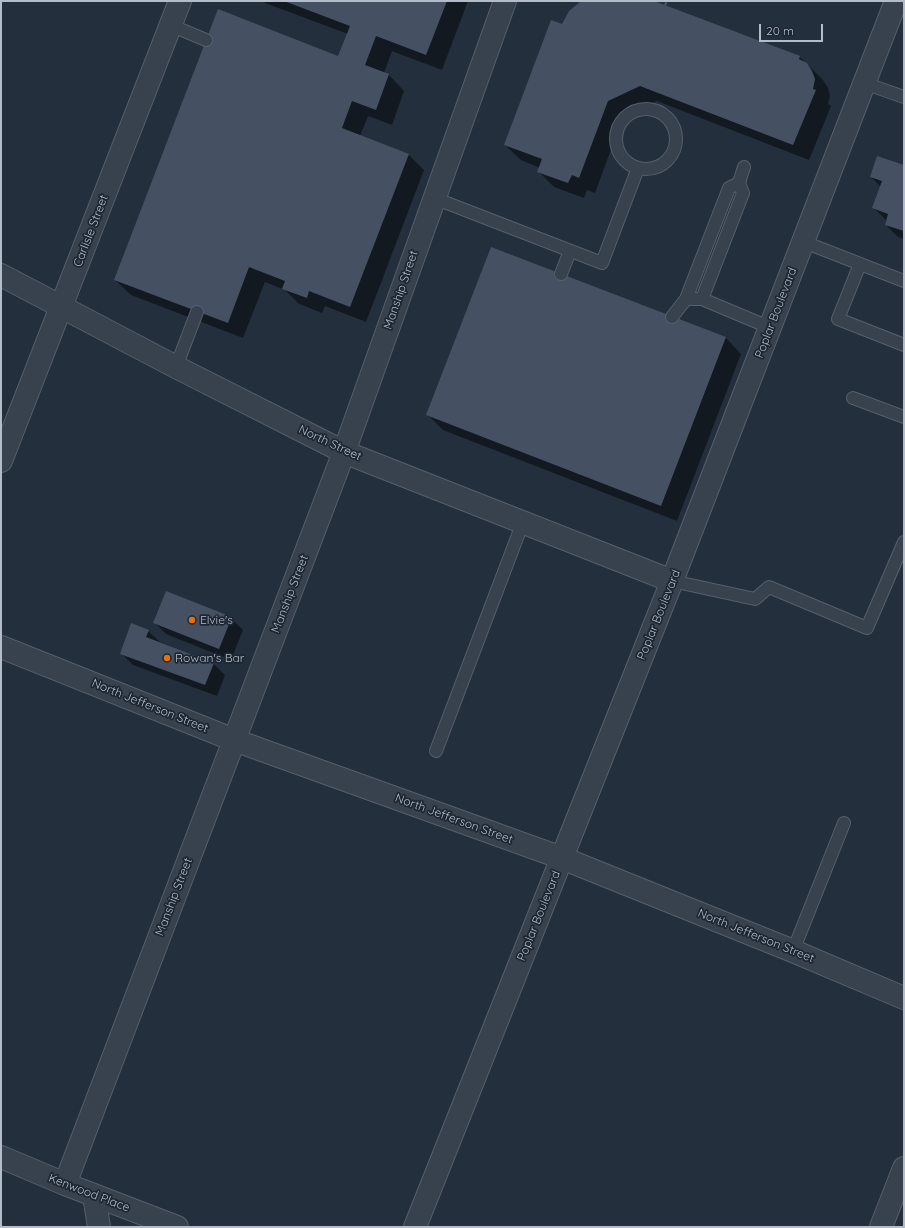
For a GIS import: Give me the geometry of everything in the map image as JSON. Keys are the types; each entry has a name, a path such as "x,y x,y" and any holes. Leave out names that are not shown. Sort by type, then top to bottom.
{"street":[{"name":"Carlisle Street","path":"1,461 180,1"},
{"name":"Manship Street","path":"65,1184 344,452 504,1"},
{"name":"Poplar Boulevard","path":"415,1227 672,581 771,328 896,1"},
{"name":"North Street","path":"1,275 344,452 672,581"},
{"name":"North Jefferson Street","path":"1,647 234,740 562,858 793,951 904,998"},
{"name":"Kenwood Place","path":"1,1157 65,1184 177,1227"},
{"path":"881,1227 904,1168"},
{"path":"94,1195 99,1227"}],"lane":[{"path":"170,25 206,40"},
{"path":"864,84 904,97"},
{"path":"646,108 656,110 665,115 672,123 676,133 676,143 673,153 666,162 658,167 647,170 638,168 629,164 622,158 617,149 617,130 621,122 636,110 646,108"},
{"path":"702,299 743,193 739,183 744,167"},
{"path":"434,198 602,263 638,168"},
{"path":"672,316 686,298 729,188 739,183"},
{"path":"804,242 904,281"},
{"path":"561,274 570,251"},
{"path":"860,264 838,319 904,345"},
{"path":"686,298 702,299 771,328"},
{"path":"176,366 197,312"},
{"path":"852,398 904,417"},
{"path":"436,751 523,522"},
{"path":"672,581 755,599 769,587 867,628 904,542"},
{"path":"793,951 844,823"}],"path":[{"path":"665,5 667,1"}],"building":[{"path":"284,1 447,1 426,55 376,36 365,65 389,74 376,110 352,101 342,128 409,154 350,307 309,291 307,298 282,289 285,281 249,267 228,323 114,280 218,9 338,56 350,26"},
{"path":"581,1 654,1 800,56 799,59 807,63 812,71 815,79 813,89 816,90 793,145 640,86 608,101 579,178 572,175 568,183 537,172 542,159 504,145 551,20 562,24 569,11"},
{"path":"877,156 904,165 904,231 885,225 888,214 872,208 882,181 870,177"},
{"path":"491,247 726,337 661,506 426,415"},
{"name":"Elvie's","path":"166,591 232,617 219,649 153,623"},
{"name":"Rowan's Bar","path":"131,623 149,630 146,637 214,663 205,685 120,654"}],"place":[{"name":"Elvie's","path":"192,620"},
{"name":"Rowan's Bar","path":"167,658"}]}
